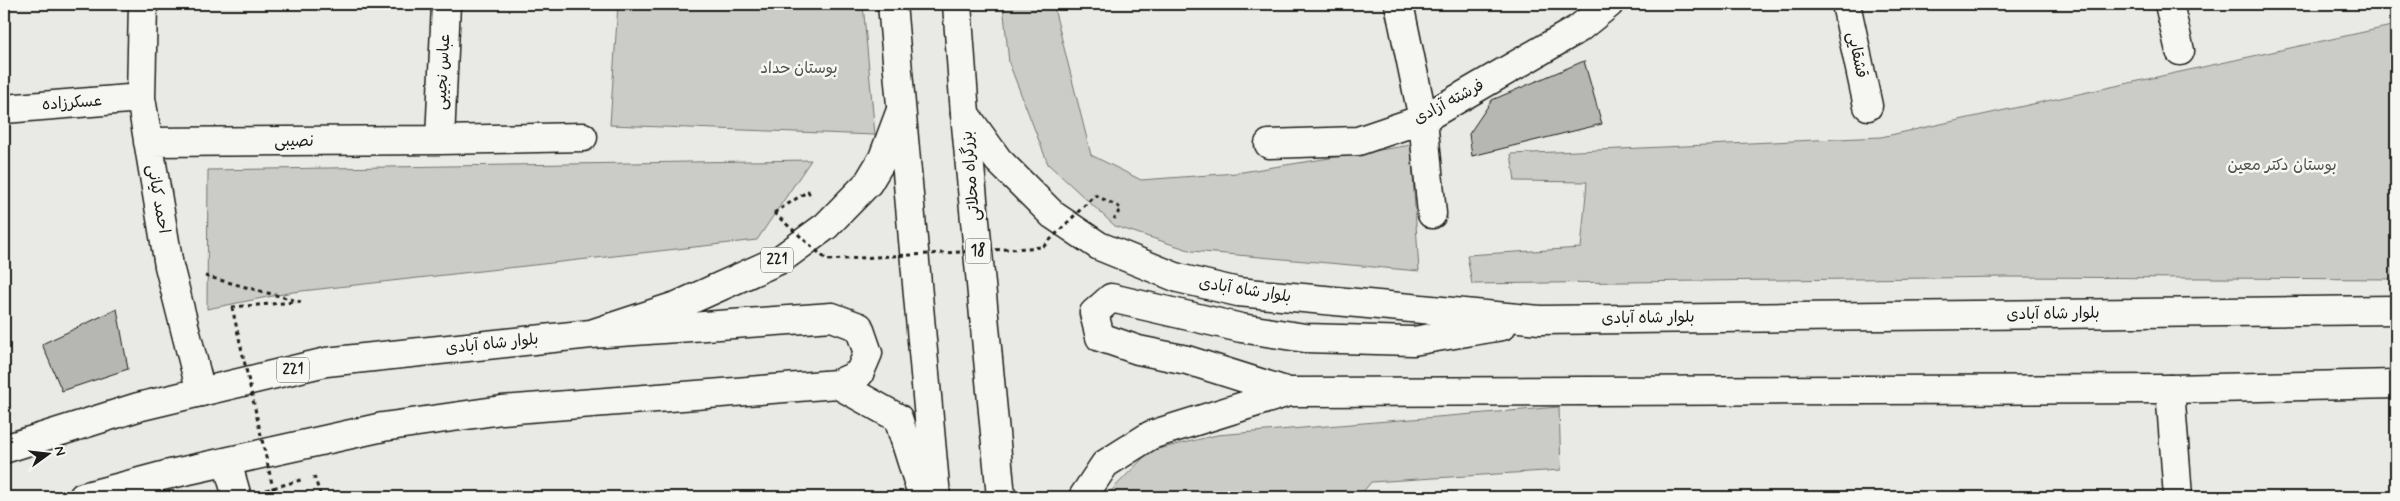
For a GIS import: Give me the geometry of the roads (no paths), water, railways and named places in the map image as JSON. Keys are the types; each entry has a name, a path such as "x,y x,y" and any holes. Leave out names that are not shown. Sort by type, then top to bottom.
{"main road":[{"name":"احمد کیانی","path":"143,4 141,98 169,266 201,392"},
{"name":"عباس نجیبی","path":"440,140 446,4"},
{"path":"892,4 936,497"},
{"name":"بزرگراه محلاتی","path":"957,4 965,114 1001,497"},
{"path":"1399,4 1423,118 1432,214"},
{"name":"فرشته آزادی","path":"1269,144 1358,141 1423,118 1578,29 1610,4"},
{"name":"قشقایی","path":"1846,4 1868,106"},
{"path":"2169,4 2180,51"},
{"name":"عسکرزاده","path":"4,109 141,98"},
{"name":"بلوار شاه آبادی","path":"4,449 138,407 326,362 591,334 644,318 694,299 781,259 806,243 826,226 868,183 883,158 901,110"},
{"name":"بلوار شاه آبادی","path":"965,114 998,160 1052,215 1099,246 1178,278 1238,292 1540,320 2396,310"},
{"name":"نصیبی","path":"148,142 583,137"},
{"path":"1289,392 1187,360 1138,350 1100,337 1094,313 1111,298 1233,326 1305,338 1413,341 1540,320"},
{"name":"221","path":"591,334 832,317 858,327 868,353 859,374 837,384"},
{"path":"83,497 384,427 502,410 837,384 898,418 923,497"},
{"path":"1083,497 1105,464 1151,435 1289,392 2170,389 2396,384"},
{"path":"2170,389 2178,497"},
{"path":"227,462 249,494"}],"park label":[{"name":"بوستان حداد","path":"799,68"},
{"name":"بوستان دکتر معین","path":"2282,165"}]}
